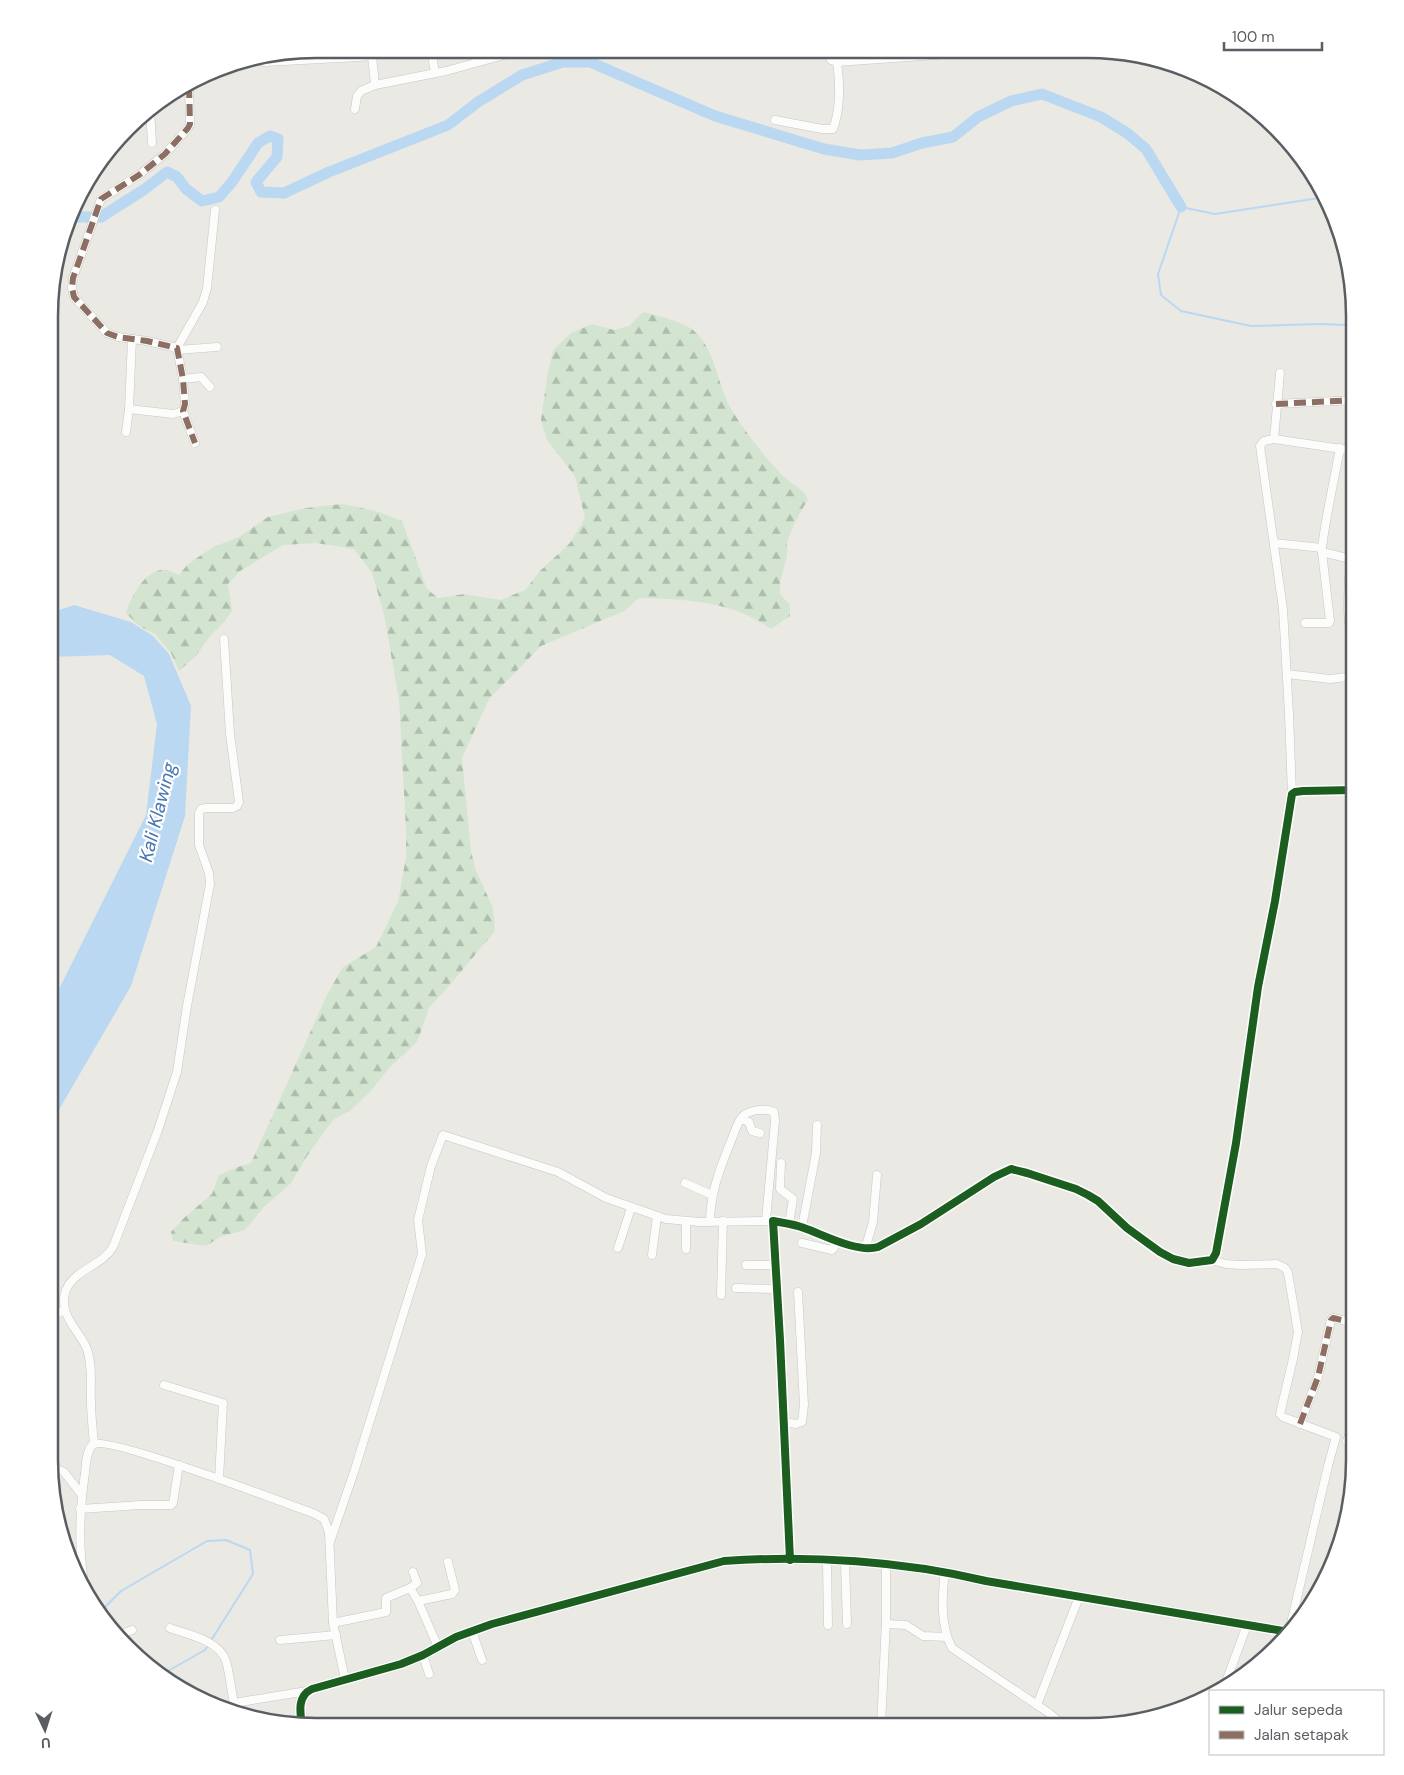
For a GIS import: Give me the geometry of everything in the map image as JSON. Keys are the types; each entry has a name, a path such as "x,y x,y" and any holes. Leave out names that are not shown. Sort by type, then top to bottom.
{"street":[{"path":"373,58 375,85"},
{"path":"432,58 435,73"},
{"path":"476,58 477,62"},
{"path":"355,109 361,91 375,85 435,73 489,58"},
{"path":"831,58 837,62 894,58"},
{"path":"775,120 822,130 833,129 840,80 837,62"},
{"path":"189,90 190,124 177,142 139,175 101,199 72,288 74,298 107,333 177,349 217,347"},
{"path":"150,117 152,143"},
{"path":"195,443 183,411 185,404 183,379 177,349 205,295 215,210"},
{"path":"126,432 129,409 132,339"},
{"path":"1274,438 1280,373"},
{"path":"183,379 201,377 210,387"},
{"path":"1276,404 1346,400"},
{"path":"129,409 173,414 183,411"},
{"path":"1212,1260 1216,1253 1236,1143 1258,987 1275,901 1292,794 1283,609 1260,446 1264,441 1274,438 1346,449"},
{"path":"1305,623 1329,623 1330,621 1322,550 1324,525 1340,448"},
{"path":"1274,543 1322,550 1346,558"},
{"path":"82,1569 80,1509 87,1460 90,1449 94,1444 90,1358 86,1346 69,1321 65,1293 73,1279 105,1257 113,1247 157,1133 177,1072 186,1006 210,884 209,873 199,844 199,813 209,808 234,808 239,802 230,734 224,639"},
{"path":"1287,674 1330,679 1346,677"},
{"path":"1292,794 1303,791 1346,790"},
{"path":"710,1222 712,1195 719,1170 741,1119 745,1114 754,1111 770,1110 774,1112 770,1221 776,1265 790,1560"},
{"path":"741,1119 749,1122 752,1131 760,1133"},
{"path":"802,1227 816,1153 816,1125"},
{"path":"330,1542 354,1472 422,1254 418,1220 431,1166 443,1135 558,1172 584,1187 631,1208 657,1216 686,1222 770,1221 802,1227 836,1240 865,1248 878,1247 914,1228 994,1177 1011,1170 1027,1173 1076,1189 1088,1195 1127,1228 1173,1259 1190,1263 1212,1260 1233,1264 1277,1264 1285,1268 1288,1273 1298,1332 1280,1411 1283,1417 1346,1440"},
{"path":"781,1163 780,1189 794,1199 789,1224"},
{"path":"865,1248 874,1214 877,1175"},
{"path":"686,1183 712,1195"},
{"path":"618,1248 631,1208"},
{"path":"652,1255 657,1216"},
{"path":"721,1295 723,1221"},
{"path":"686,1222 686,1249"},
{"path":"802,1243 832,1250 836,1240"},
{"path":"746,1266 776,1265"},
{"path":"736,1288 777,1289"},
{"path":"784,1422 799,1424 803,1419 798,1292"},
{"path":"58,1313 66,1310"},
{"path":"1300,1424 1318,1377 1331,1320 1333,1318 1346,1320"},
{"path":"164,1385 223,1403 219,1478"},
{"path":"1292,1618 1336,1437"},
{"path":"94,1444 110,1445 179,1465 320,1515 327,1525 330,1542 333,1623 345,1679"},
{"path":"80,1509 171,1505 173,1503 179,1465"},
{"path":"58,1469 64,1472 82,1494"},
{"path":"170,1628 204,1641 218,1649 225,1661 234,1704 307,1691 390,1667 423,1655 472,1631 712,1563 735,1560 886,1564 945,1571 986,1581 1282,1631"},
{"path":"827,1561 828,1625"},
{"path":"418,1602 455,1592 448,1562"},
{"path":"845,1562 847,1624"},
{"path":"881,1718 886,1624 886,1564"},
{"path":"945,1571 944,1612 947,1637 952,1648 1055,1718"},
{"path":"333,1623 386,1612 386,1598 410,1588 417,1582 413,1572"},
{"path":"410,1588 438,1647"},
{"path":"1037,1705 1079,1597"},
{"path":"886,1624 906,1625 923,1636 947,1637"},
{"path":"1227,1677 1247,1625"},
{"path":"124,1633 132,1630"},
{"path":"472,1631 482,1660"},
{"path":"280,1640 336,1634"},
{"path":"423,1655 429,1674"},
{"path":"302,1717 301,1700 303,1694 307,1691"}],"green space":[{"path":"643,312 683,324 701,338 712,357 726,399 736,418 773,465 802,491 808,499 794,524 787,543 787,556 780,582 780,594 790,605 790,616 771,629 741,612 708,603 639,598 624,611 541,646 489,699 462,758 471,851 475,868 493,908 495,931 429,1008 417,1042 389,1068 371,1091 350,1111 333,1120 307,1156 291,1183 263,1208 245,1230 220,1237 206,1246 173,1241 171,1232 212,1194 219,1175 251,1163 328,993 343,967 376,947 398,902 406,857 399,700 384,614 372,573 354,549 316,543 283,545 240,571 228,584 232,611 210,636 196,656 179,671 171,653 155,634 139,626 126,613 136,591 146,578 153,573 160,570 168,570 179,575 188,564 213,547 239,537 268,517 306,508 342,504 376,511 402,521 427,589 438,598 464,594 501,600 525,590 540,571 570,543 585,518 575,476 547,440 541,420 548,371 554,349 571,333 592,324 614,330 629,326"}],"water":[{"name":"Kali Klawing","path":"74,605 131,622 153,636 169,654 191,706 185,816 131,986 58,1113 58,991 146,815 157,724 144,676 110,655 58,657 58,610"}],"waterway":[{"path":"77,217 101,217 145,189 167,172 177,177 186,189 202,201 219,197 232,182 258,143 270,136 278,139 277,157 256,182 261,192 284,193 329,172 448,125 478,102 522,75 563,62 590,62 715,116 824,149 860,155 892,153 922,143 953,137 978,117 1011,101 1042,94 1101,117 1127,133 1146,149 1181,207"},
{"path":"1318,198 1215,214 1181,207 1158,274 1161,295 1181,311 1251,326 1346,325"},
{"path":"104,1608 121,1591 207,1541 226,1540 250,1550 253,1574 210,1642"},
{"path":"168,1671 205,1650 208,1646"}],"marked path":[{"path":"189,90 190,124 188,128 165,154 139,175 101,199 73,278 72,288 74,297 107,333 118,337 177,348 183,379 185,404 183,411 195,443"},
{"path":"1276,404 1346,400"},
{"path":"1300,1424 1318,1377 1331,1320 1333,1318 1346,1321"}],"cycle path":[{"path":"790,1560 773,1221 800,1227 860,1248 878,1247 921,1224 994,1177 1011,1169 1076,1189 1088,1195 1098,1201 1127,1228 1173,1259 1189,1263 1212,1260 1216,1253 1236,1143 1258,987 1275,901 1292,794 1303,791 1346,790"},
{"path":"301,1717 302,1700 307,1692 312,1689 401,1664 423,1655 456,1637 492,1624 724,1561 823,1559 889,1564 1282,1631"}]}
